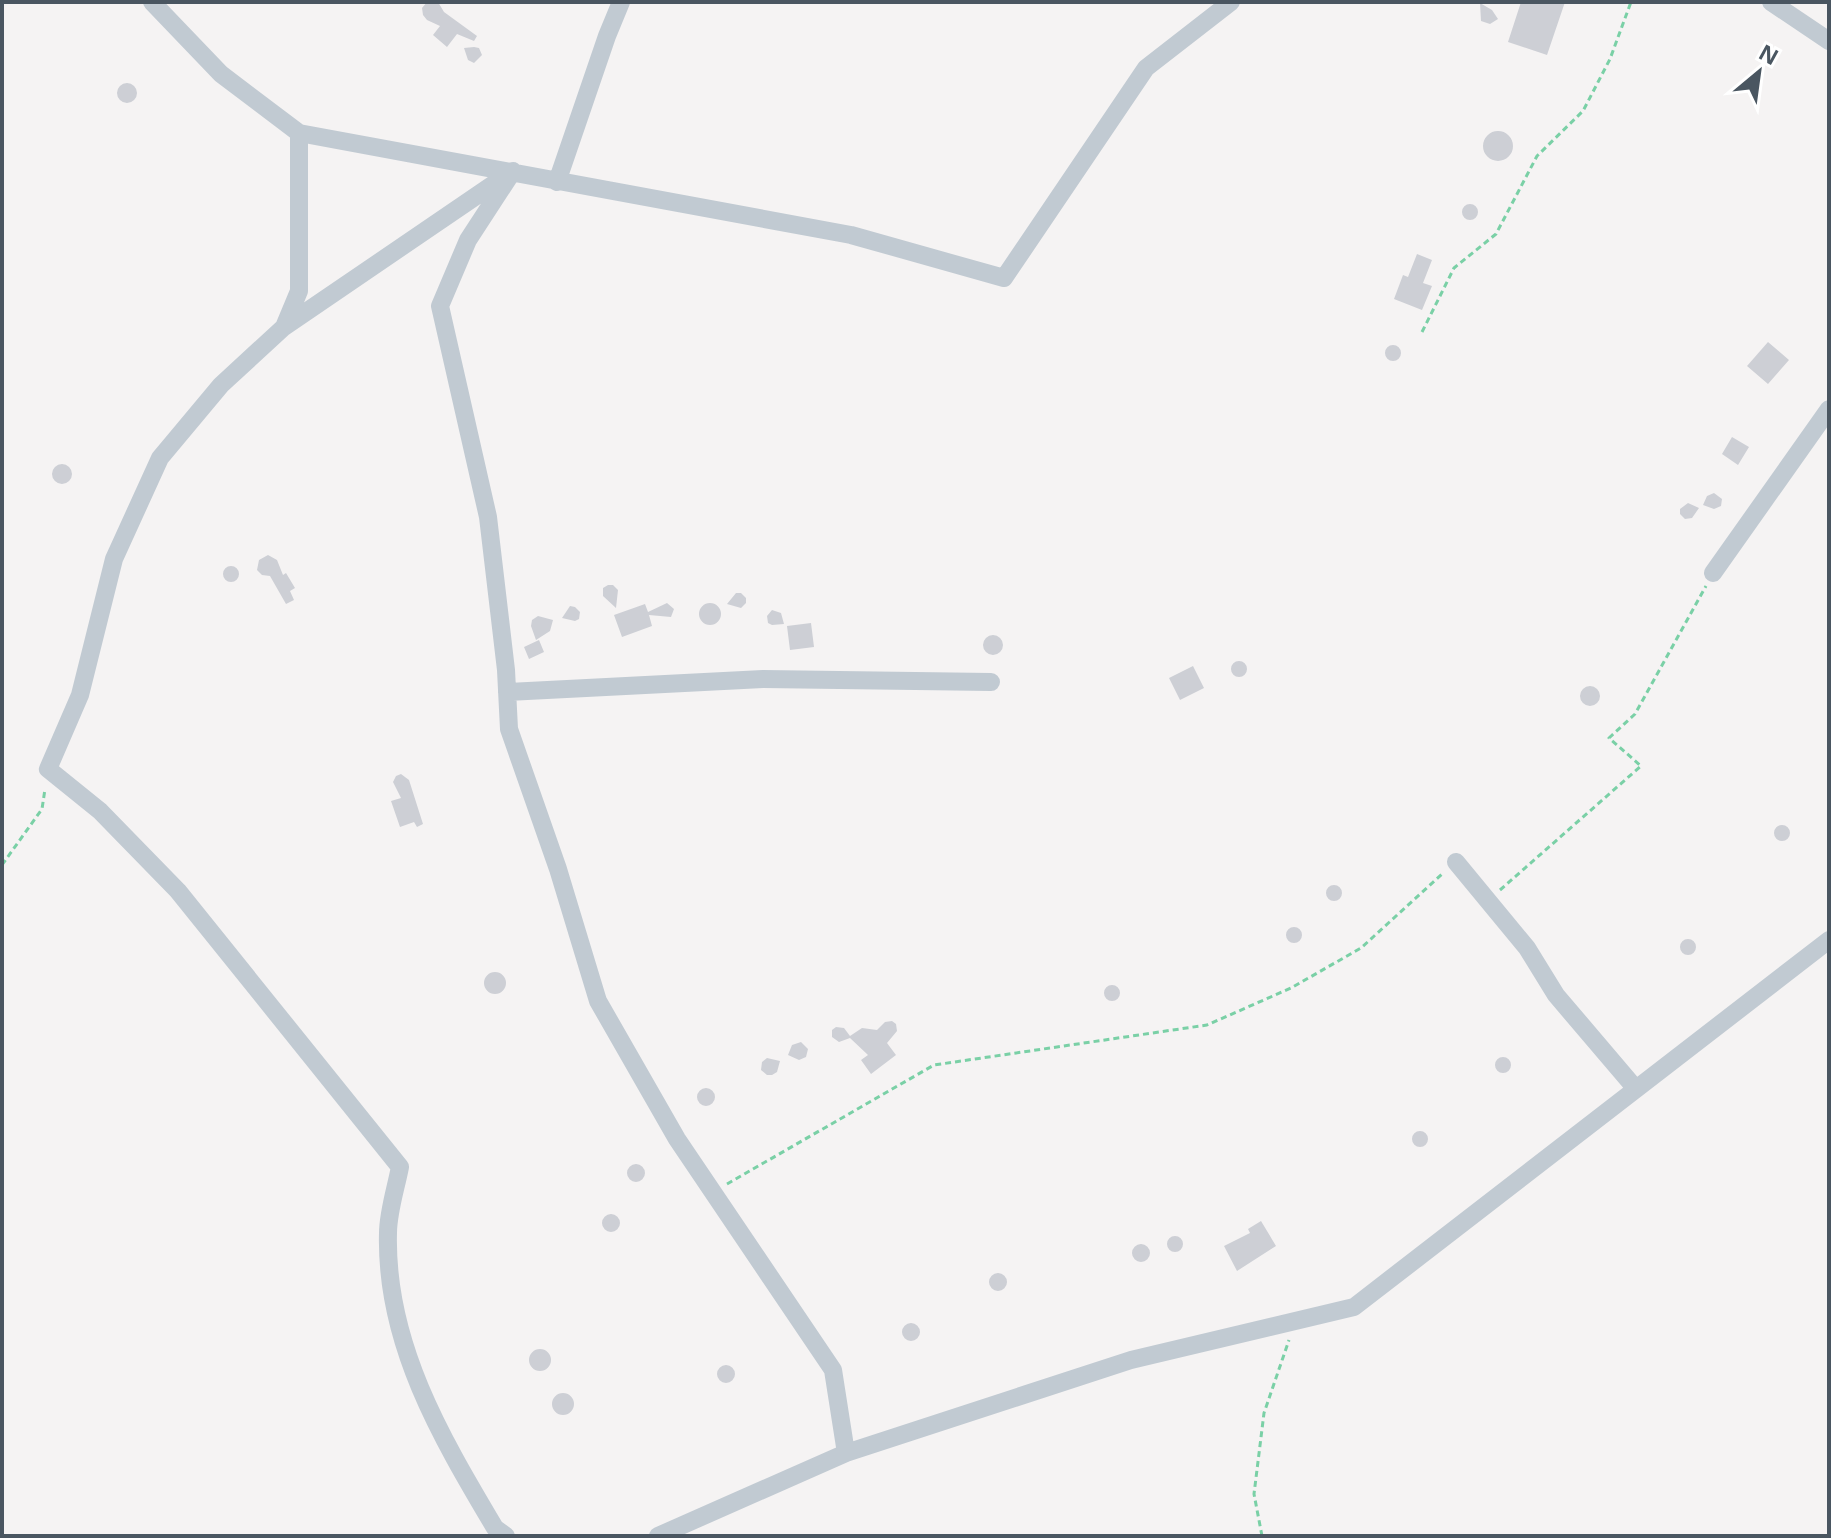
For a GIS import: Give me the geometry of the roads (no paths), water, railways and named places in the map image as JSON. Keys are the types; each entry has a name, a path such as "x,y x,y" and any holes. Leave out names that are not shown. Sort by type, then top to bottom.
{"street":[{"path":"152,2 221,74 299,133 851,235 1004,278 1146,68 1231,2"},
{"path":"557,182 621,2"},
{"path":"1771,2 1829,41"},
{"path":"284,327 299,291 299,133"},
{"path":"506,1536 495,1528 444,1443 406,1356 391,1291 388,1231 400,1167 178,891 100,811 48,769 80,695 114,559 160,458 221,385 284,327 513,171"},
{"path":"513,171 468,240 440,306 488,517 509,729 558,869 598,1001 677,1139 833,1370 846,1453"},
{"path":"1713,573 1829,409"},
{"path":"507,692 763,679 991,682"},
{"path":"1456,862 1527,948 1556,995 1636,1089"},
{"path":"658,1536 846,1453 1131,1360 1354,1307 1829,940"}]}
